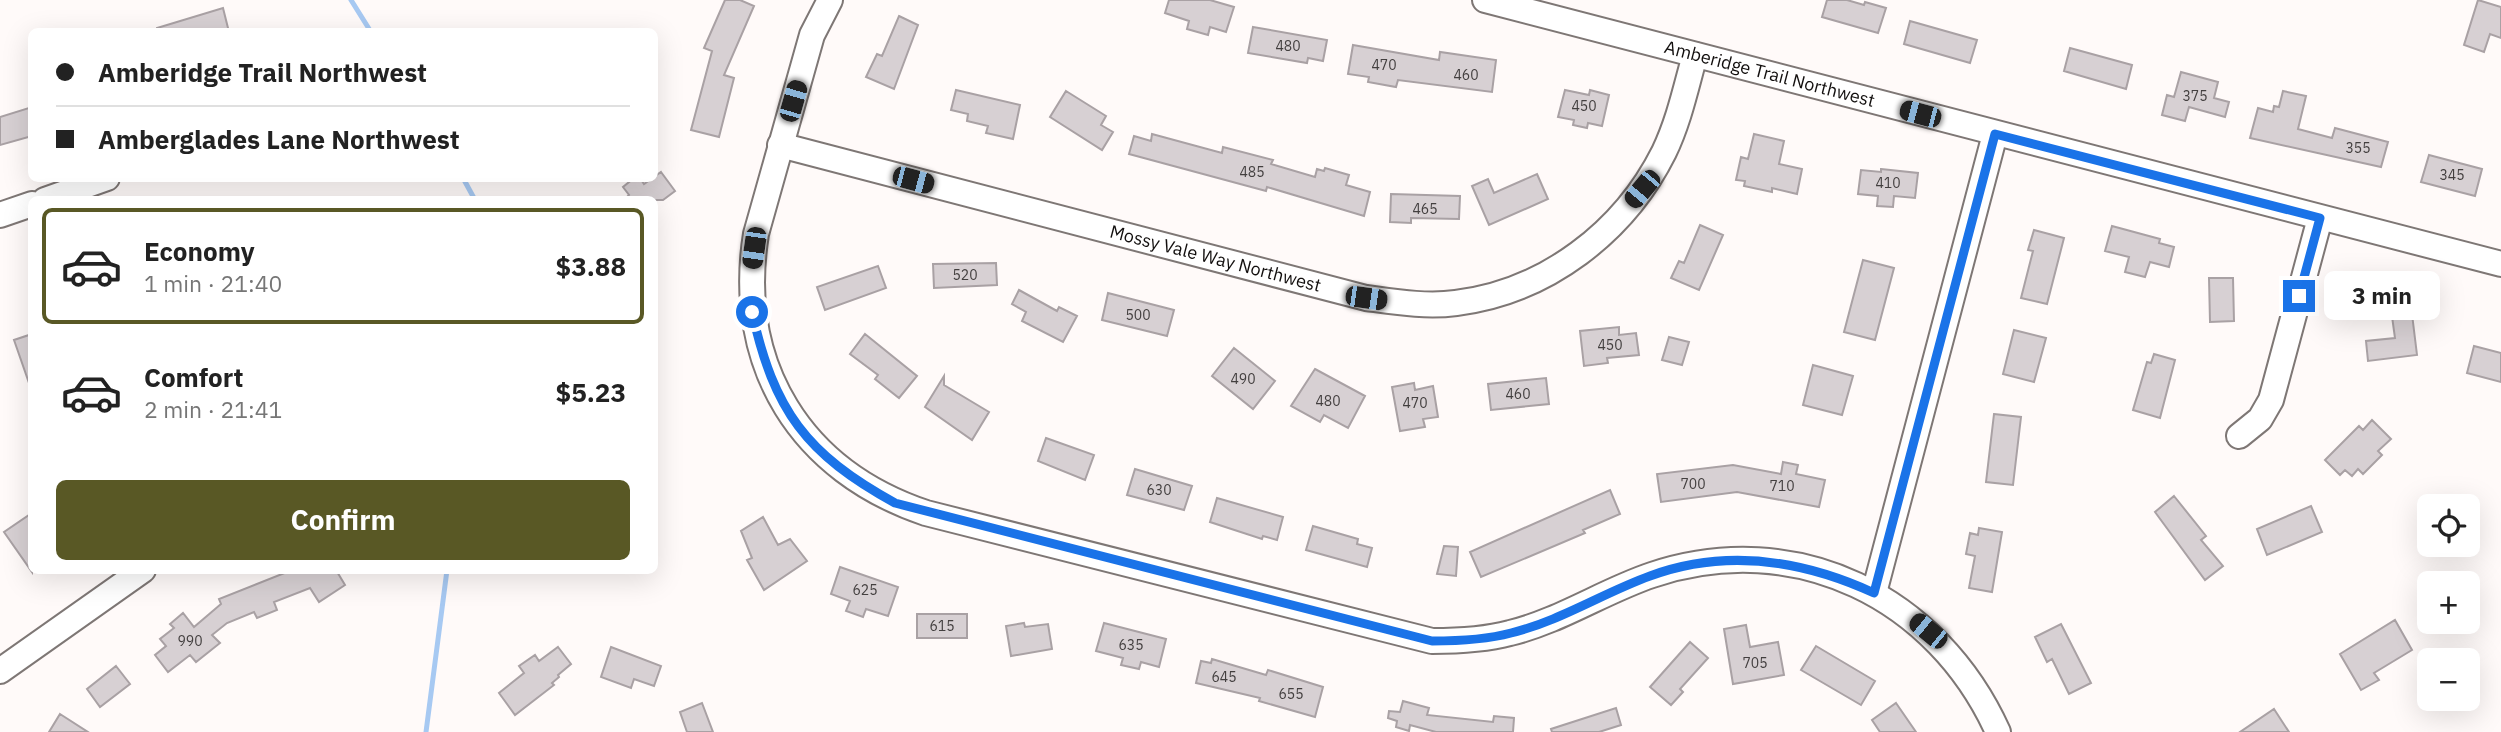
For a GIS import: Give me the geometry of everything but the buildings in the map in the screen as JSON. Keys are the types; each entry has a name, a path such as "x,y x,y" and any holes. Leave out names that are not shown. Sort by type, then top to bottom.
{"street":[{"path":"830,0 811,35 780,145 751,262 752,312 763,360 783,404 812,444 852,479 895,503 1432,641 1474,640 1512,633 1651,575 1715,561 1757,560 1794,564 1835,575 1874,593 1928,631 1974,685 1998,732"},
{"name":"Amberidge Trail Northwest","path":"1485,0 2501,264"},
{"name":"Mossy Vale Way Northwest","path":"780,145 1366,298 1413,304 1456,303 1502,294 1535,281 1577,256 1614,223 1642,189 1664,151 1679,115 1695,55"},
{"path":"1874,593 1995,134"},
{"path":"56,196 96,182"},
{"path":"0,215 28,205"},
{"path":"2239,436 2260,419 2272,400 2320,218"},
{"path":"0,671 137,574"}],"waterway":[{"path":"351,0 368,28"},
{"path":"465,182 473,196"},
{"path":"426,732 446,574"}],"route":[{"path":"752,312 763,360 783,404 812,444 852,479 895,503 1432,641 1452,641 1512,633 1537,625 1651,575 1682,566 1715,561 1757,560 1794,564 1835,575 1874,593 1995,134 2320,218 2299,296"}]}
